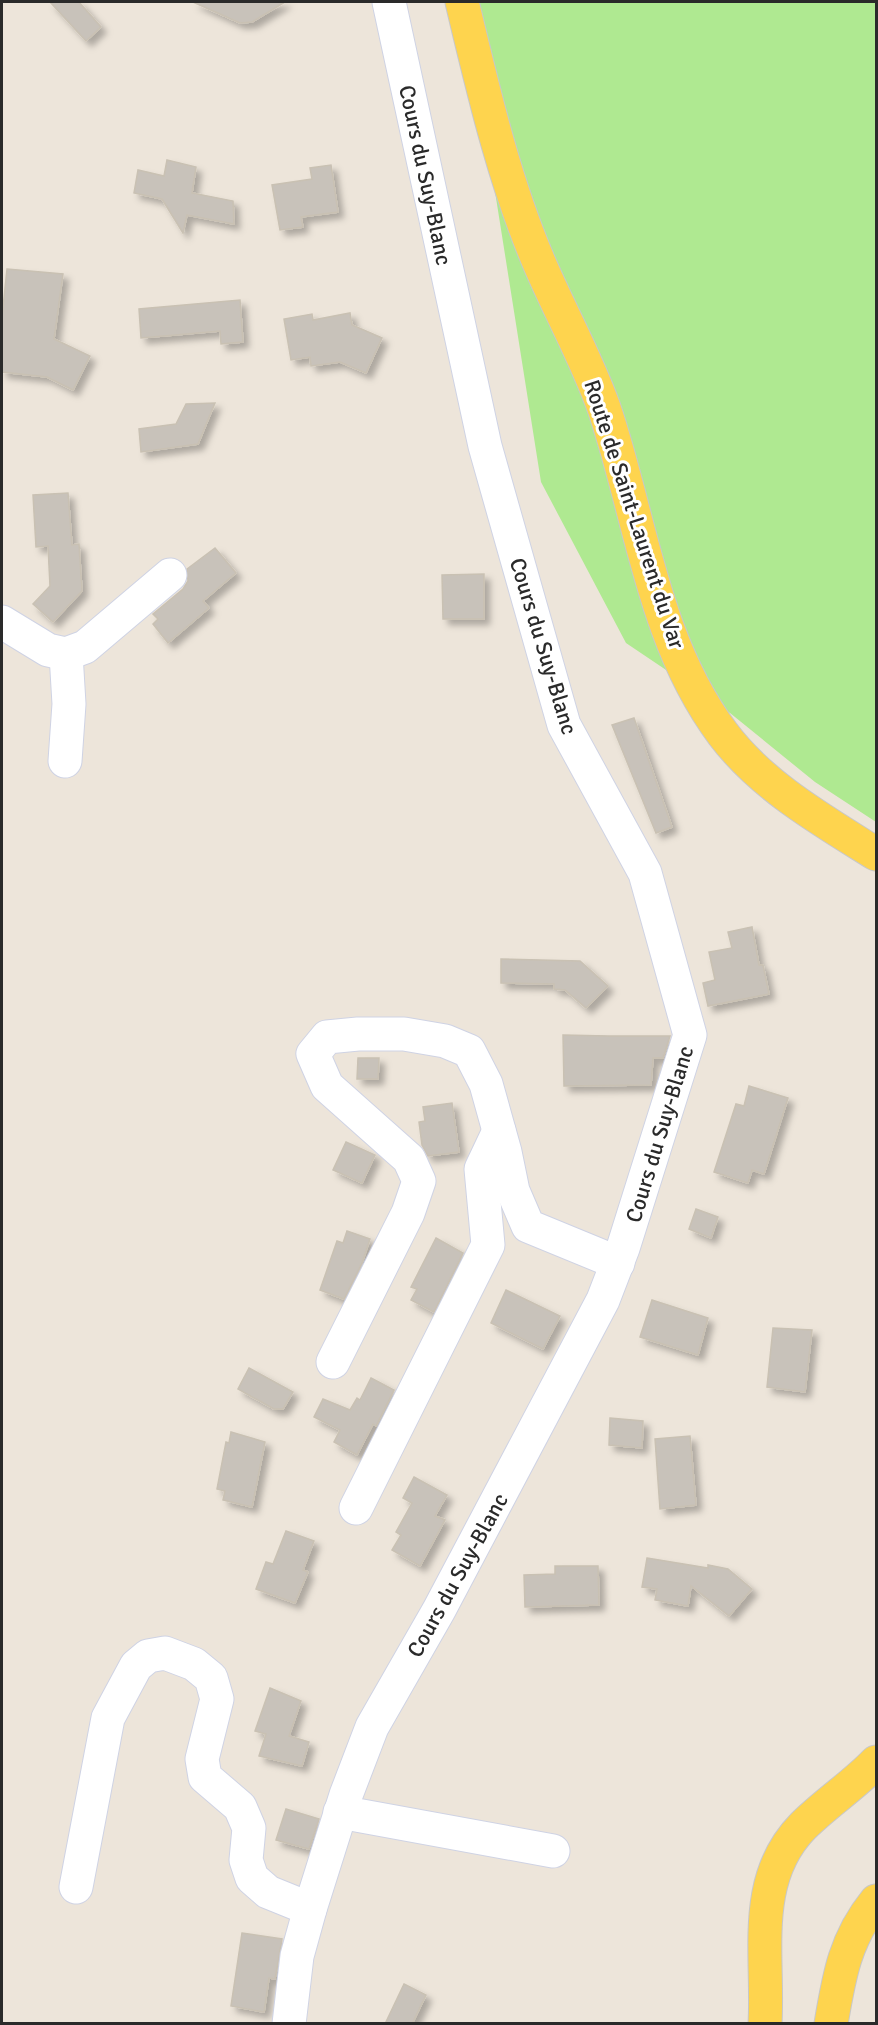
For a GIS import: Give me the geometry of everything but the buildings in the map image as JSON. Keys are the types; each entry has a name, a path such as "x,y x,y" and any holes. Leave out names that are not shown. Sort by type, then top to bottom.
{"main road":[{"name":"Route de Saint-Laurent du Var","path":"462,2 509,183 538,261 579,348 603,406 656,595 684,668 723,734 756,770 776,788 876,854"},
{"path":"765,2024 765,1912 775,1869 791,1840 803,1826 876,1762"},
{"path":"831,2024 841,1972 853,1936 876,1901"}],"street":[{"name":"Cours du Suy-Blanc","path":"289,2024 297,1956 310,1909 340,1812 372,1727 439,1610 603,1300 618,1263 690,1035 645,873 564,724 485,446 389,2"},
{"path":"2,622 48,650 66,654 85,647 170,575"},
{"path":"64,761 69,704 66,654"},
{"path":"333,1362 408,1214 419,1181 409,1159 327,1086 313,1054 327,1037 357,1034 404,1034 445,1041 469,1051 486,1084 513,1191 528,1226 618,1263"},
{"path":"356,1508 488,1245 481,1169 499,1131"},
{"path":"76,1887 108,1718 136,1666 148,1656 165,1653 194,1664 211,1678 217,1699 202,1760 205,1777 240,1807 249,1828 246,1860 252,1878 268,1893 310,1909"},
{"path":"340,1812 553,1851"}],"green space":[{"path":"465,2 876,2 876,822 815,782 730,713 626,643 541,482"}]}
